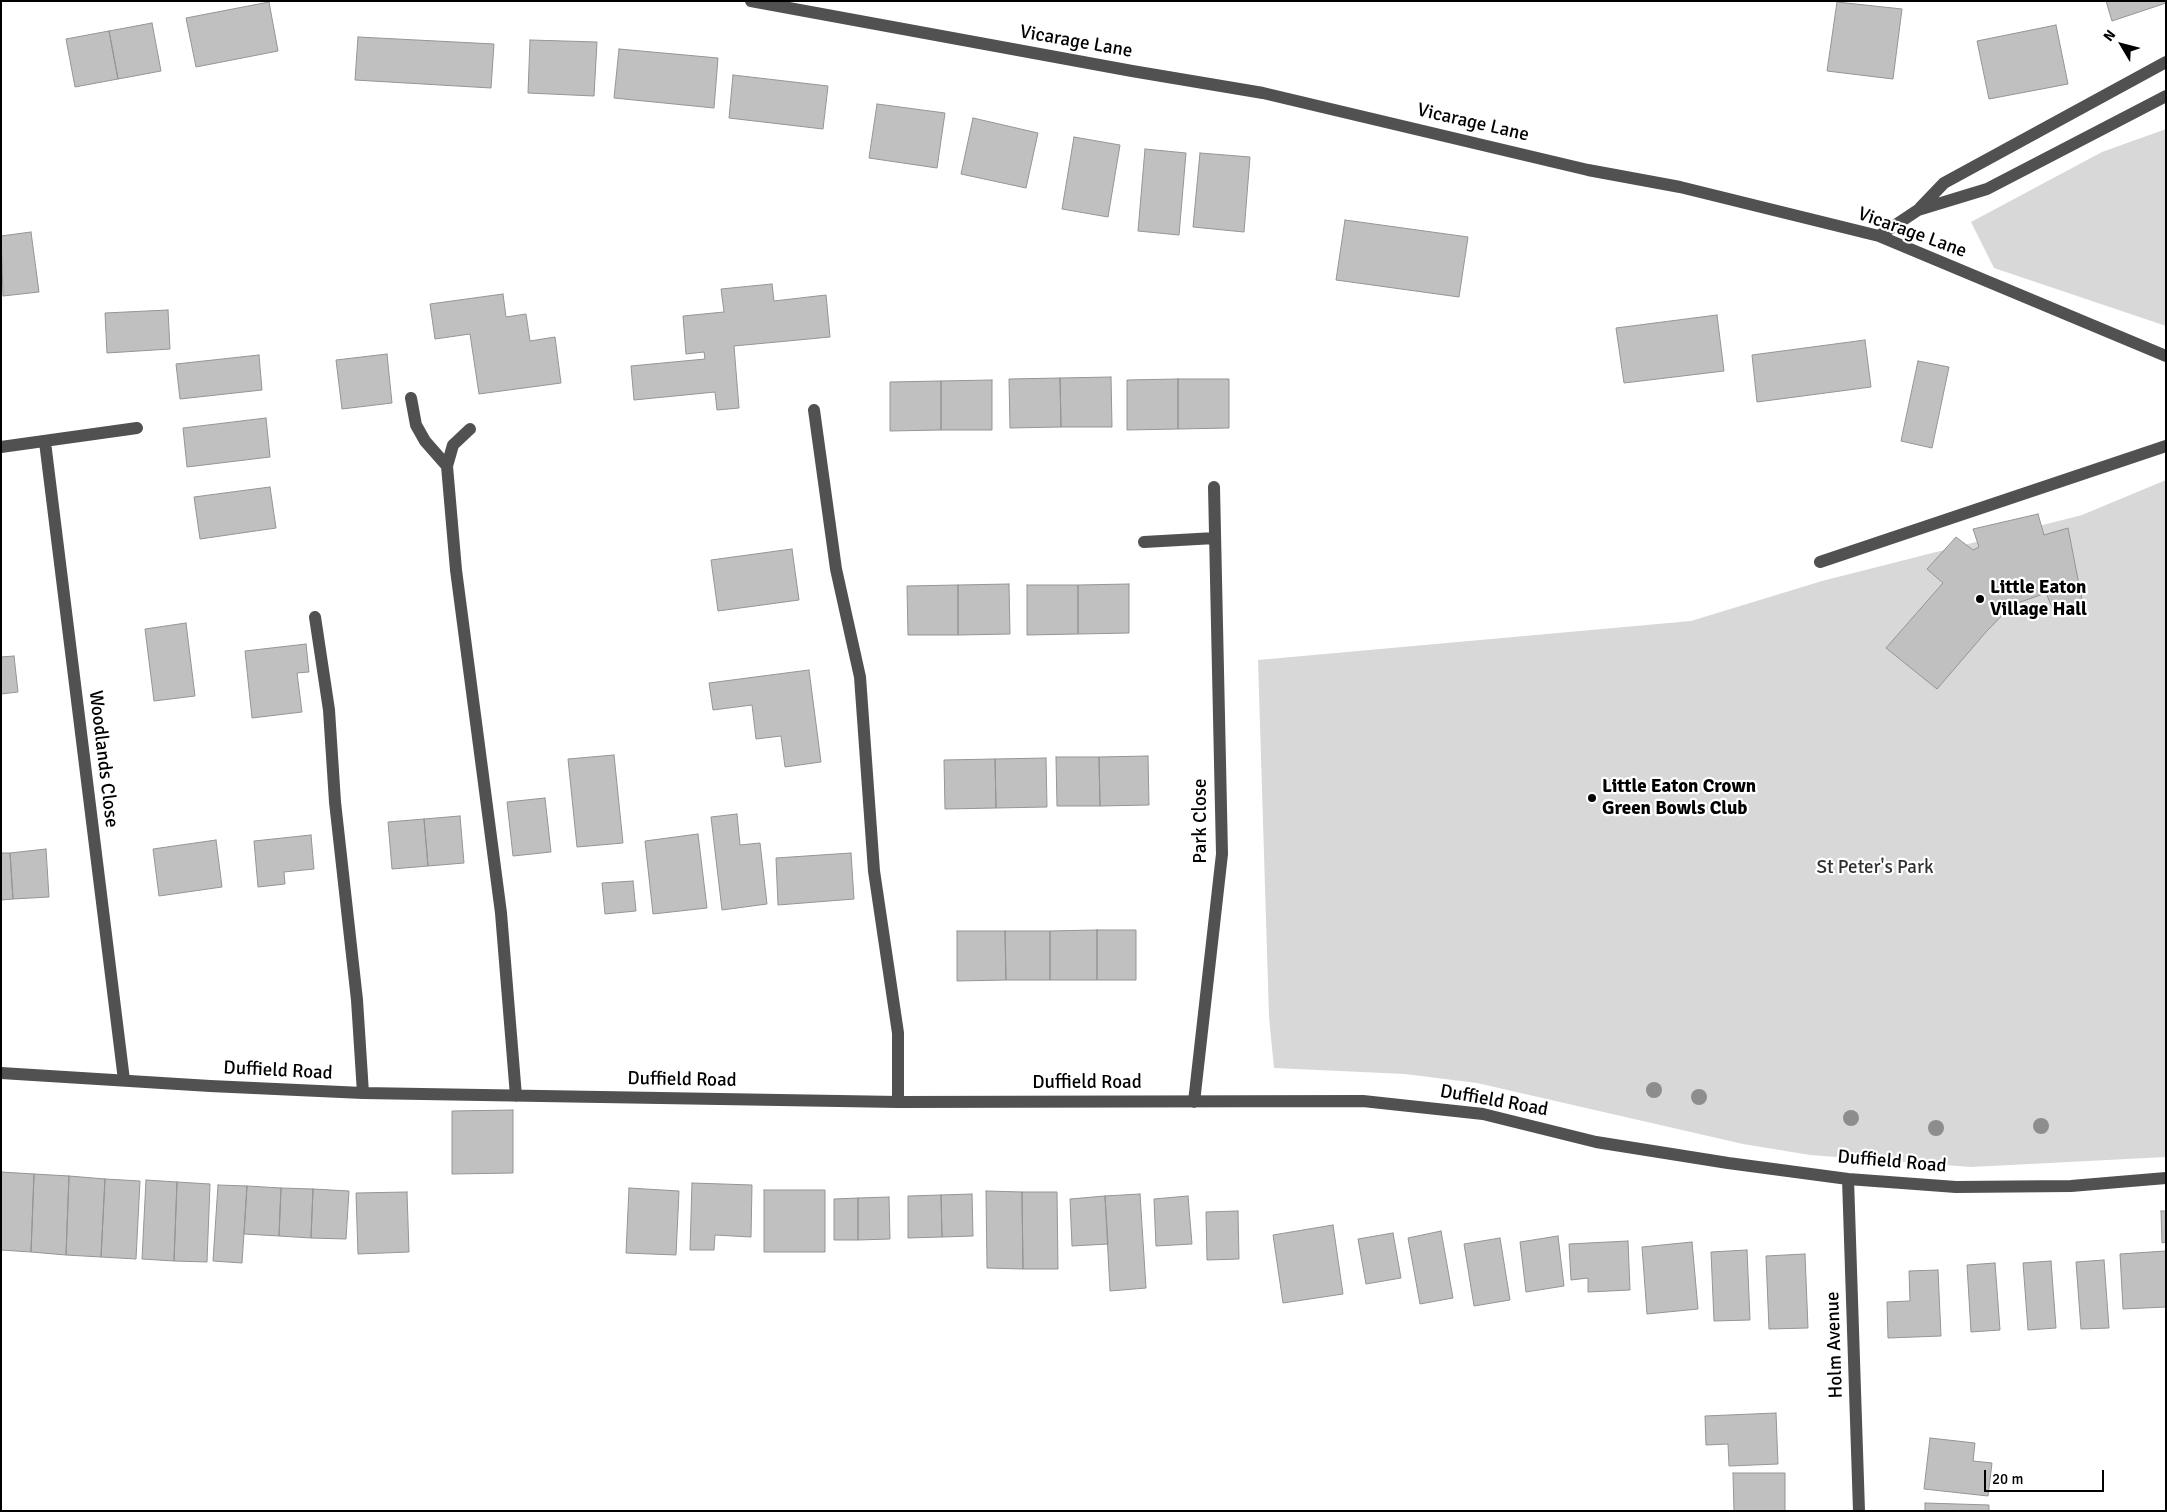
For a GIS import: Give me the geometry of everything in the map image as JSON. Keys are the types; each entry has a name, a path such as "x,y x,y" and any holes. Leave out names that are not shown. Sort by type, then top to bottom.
{"street":[{"name":"Vicarage Lane","path":"751,1 1132,71 1263,93 1588,170 1680,187 1879,236 2166,356"},
{"path":"1879,236 1918,210 1944,183 2166,62"},
{"path":"1918,210 1987,189 2166,96"},
{"path":"411,398 416,425 425,441 447,466"},
{"path":"814,410 836,570 860,677 874,871 898,1033 898,1102"},
{"path":"1,447 136,428"},
{"path":"470,429 453,445 447,466 456,570 501,913 516,1096"},
{"name":"Woodlands Close","path":"45,442 124,1080"},
{"path":"1820,562 2166,446"},
{"name":"Park Close","path":"1194,1102 1222,854 1214,487"},
{"path":"1144,542 1215,538"},
{"path":"316,617 329,710 335,802 357,1000 363,1093"},
{"name":"Duffield Road","path":"1,1072 210,1086 363,1093 898,1102 966,1100 1363,1101 1483,1114 1596,1142 1728,1163 1848,1179 1965,1186 2071,1186 2166,1178"},
{"name":"Holm Avenue","path":"1848,1179 1859,1511"}],"green space":[{"path":"2166,129 2166,326 1994,268 1971,222 2102,152"},
{"name":"St Peter's Park","path":"2166,480 2166,1157 1971,1167 1810,1155 1743,1144 1477,1083 1405,1074 1274,1068 1269,1017 1258,660 1691,621 1822,581 2082,515"}],"building":[{"path":"2106,1 2166,1 2166,3 2112,21"},
{"path":"269,2 278,51 196,67 186,18"},
{"path":"1837,2 1902,9 1893,79 1827,71"},
{"path":"152,23 161,71 118,79 109,31"},
{"path":"2056,25 2068,84 1989,99 1977,41"},
{"path":"109,31 118,79 75,87 66,39"},
{"path":"358,37 494,44 491,88 355,80"},
{"path":"530,40 597,42 594,96 528,93"},
{"path":"619,49 718,58 714,108 614,98"},
{"path":"733,75 828,86 823,129 729,118"},
{"path":"877,104 945,113 937,168 869,158"},
{"path":"973,118 1038,133 1026,188 961,174"},
{"path":"1074,137 1120,145 1108,217 1062,209"},
{"path":"1145,149 1186,153 1179,235 1138,231"},
{"path":"1200,153 1250,157 1244,232 1193,227"},
{"path":"1345,220 1468,237 1459,297 1336,280"},
{"path":"31,232 39,292 3,296 1,236"},
{"path":"772,284 774,301 826,295 830,337 734,346 739,408 717,410 715,392 634,400 631,366 705,359 704,352 686,354 683,316 724,312 721,289"},
{"path":"503,294 506,317 526,314 530,341 555,337 561,383 479,394 470,334 435,339 430,304"},
{"path":"168,310 170,349 107,353 105,313"},
{"path":"1717,315 1724,371 1624,383 1616,328"},
{"path":"1865,340 1871,387 1757,402 1752,355"},
{"path":"387,354 392,403 342,409 336,360"},
{"path":"259,355 262,390 180,399 176,364"},
{"path":"1918,361 1949,367 1932,448 1901,441"},
{"path":"1111,377 1112,427 1061,427 1060,378"},
{"path":"1060,378 1061,427 1010,428 1009,379"},
{"path":"1178,379 1178,429 1127,430 1127,380"},
{"path":"1178,379 1229,379 1229,428 1178,429"},
{"path":"992,380 992,430 941,430 941,381"},
{"path":"941,381 941,430 890,431 890,382"},
{"path":"266,418 270,457 187,467 183,428"},
{"path":"270,487 276,528 200,539 194,497"},
{"name":"Little Eaton Village Hall","path":"2038,514 2044,535 2068,528 2083,605 2054,612 2046,593 2012,605 1937,689 1886,648 1943,583 1927,569 1956,537 1973,550 1979,547 1973,529"},
{"path":"792,549 799,600 718,611 711,560"},
{"path":"1009,584 1010,634 958,635 958,585"},
{"path":"1129,584 1129,633 1078,634 1078,585"},
{"path":"958,585 958,635 908,635 907,586"},
{"path":"1027,585 1078,585 1078,634 1027,635"},
{"path":"186,623 195,696 154,701 145,629"},
{"path":"306,644 309,672 297,673 302,712 252,718 245,651"},
{"path":"14,656 18,692 1,694 1,657"},
{"path":"809,670 821,762 785,767 781,736 756,739 752,705 713,710 709,683"},
{"path":"614,755 623,843 577,847 568,759"},
{"path":"1148,756 1149,805 1100,806 1099,757"},
{"path":"1056,757 1099,757 1100,806 1057,806"},
{"path":"1046,758 1047,807 996,808 995,759"},
{"path":"995,759 996,808 945,809 944,760"},
{"path":"545,798 551,852 513,856 507,802"},
{"path":"737,814 740,845 760,843 767,904 722,910 711,817"},
{"path":"460,816 464,863 428,866 424,819"},
{"path":"424,819 428,866 392,869 388,822"},
{"path":"698,834 707,908 653,914 645,841"},
{"path":"311,835 314,869 284,872 285,884 258,887 254,841"},
{"path":"216,840 222,887 159,896 153,849"},
{"path":"46,849 49,897 13,899 10,853"},
{"path":"1,853 10,853 13,899 1,900"},
{"path":"851,853 854,899 778,905 776,858"},
{"path":"633,881 636,911 605,914 602,883"},
{"path":"1097,930 1097,980 1050,980 1050,931"},
{"path":"1097,930 1136,930 1136,980 1097,980"},
{"path":"957,931 1005,931 1006,980 957,981"},
{"path":"1005,931 1050,931 1050,980 1006,980"},
{"path":"513,1110 513,1173 452,1174 452,1111"},
{"path":"1,1172 34,1174 31,1252 1,1250"},
{"path":"34,1174 69,1176 66,1255 31,1252"},
{"path":"69,1176 105,1179 101,1257 66,1255"},
{"path":"105,1179 140,1181 136,1259 101,1257"},
{"path":"146,1180 177,1182 174,1261 142,1259"},
{"path":"177,1182 210,1184 207,1262 174,1261"},
{"path":"692,1183 752,1185 751,1237 715,1235 714,1250 690,1250"},
{"path":"218,1185 247,1186 242,1263 213,1261"},
{"path":"247,1186 281,1188 279,1236 244,1234"},
{"path":"281,1188 313,1189 311,1238 279,1236"},
{"path":"629,1188 679,1191 676,1255 626,1253"},
{"path":"313,1189 349,1191 346,1239 311,1238"},
{"path":"764,1190 825,1190 825,1252 764,1252"},
{"path":"986,1191 1022,1192 1023,1269 987,1268"},
{"path":"407,1192 409,1252 358,1254 356,1193"},
{"path":"1022,1192 1057,1192 1058,1269 1023,1269"},
{"path":"972,1194 973,1236 942,1237 941,1195"},
{"path":"1140,1194 1146,1288 1110,1291 1105,1196"},
{"path":"941,1195 942,1237 908,1238 908,1196"},
{"path":"1105,1196 1108,1244 1072,1246 1070,1199"},
{"path":"1188,1196 1192,1244 1156,1246 1154,1199"},
{"path":"889,1197 890,1239 858,1240 858,1198"},
{"path":"858,1198 858,1240 834,1240 834,1199"},
{"path":"1238,1211 1239,1259 1207,1260 1206,1212"},
{"path":"2161,1211 2166,1211 2166,1242 2162,1243"},
{"path":"1333,1225 1343,1294 1283,1303 1273,1235"},
{"path":"1441,1231 1453,1298 1420,1304 1408,1238"},
{"path":"1393,1233 1401,1278 1366,1284 1358,1239"},
{"path":"1558,1236 1564,1286 1526,1292 1520,1242"},
{"path":"1500,1238 1510,1300 1474,1306 1464,1244"},
{"path":"1628,1241 1630,1290 1588,1292 1588,1278 1571,1280 1569,1244"},
{"path":"1692,1242 1698,1309 1647,1314 1642,1247"},
{"path":"1747,1250 1750,1320 1714,1321 1711,1252"},
{"path":"2166,1251 2166,1307 2123,1309 2120,1254"},
{"path":"1805,1254 1808,1328 1769,1329 1766,1256"},
{"path":"2104,1260 2109,1328 2081,1329 2076,1262"},
{"path":"2051,1261 2056,1328 2028,1330 2023,1263"},
{"path":"1995,1263 2000,1330 1971,1332 1967,1265"},
{"path":"1938,1270 1941,1336 1888,1338 1887,1302 1910,1301 1909,1271"},
{"path":"1776,1413 1778,1464 1729,1466 1728,1444 1706,1445 1705,1416"},
{"path":"1930,1438 1975,1443 1973,1461 1992,1463 1988,1496 1924,1489"},
{"path":"1733,1473 1785,1473 1785,1511 1734,1511"},
{"path":"1925,1503 1989,1505 1989,1511 1925,1511"}],"place":[{"name":"Little Eaton Village Hall","path":"1980,599"},
{"name":"Little Eaton Crown Green Bowls Club","path":"1592,798"}]}
